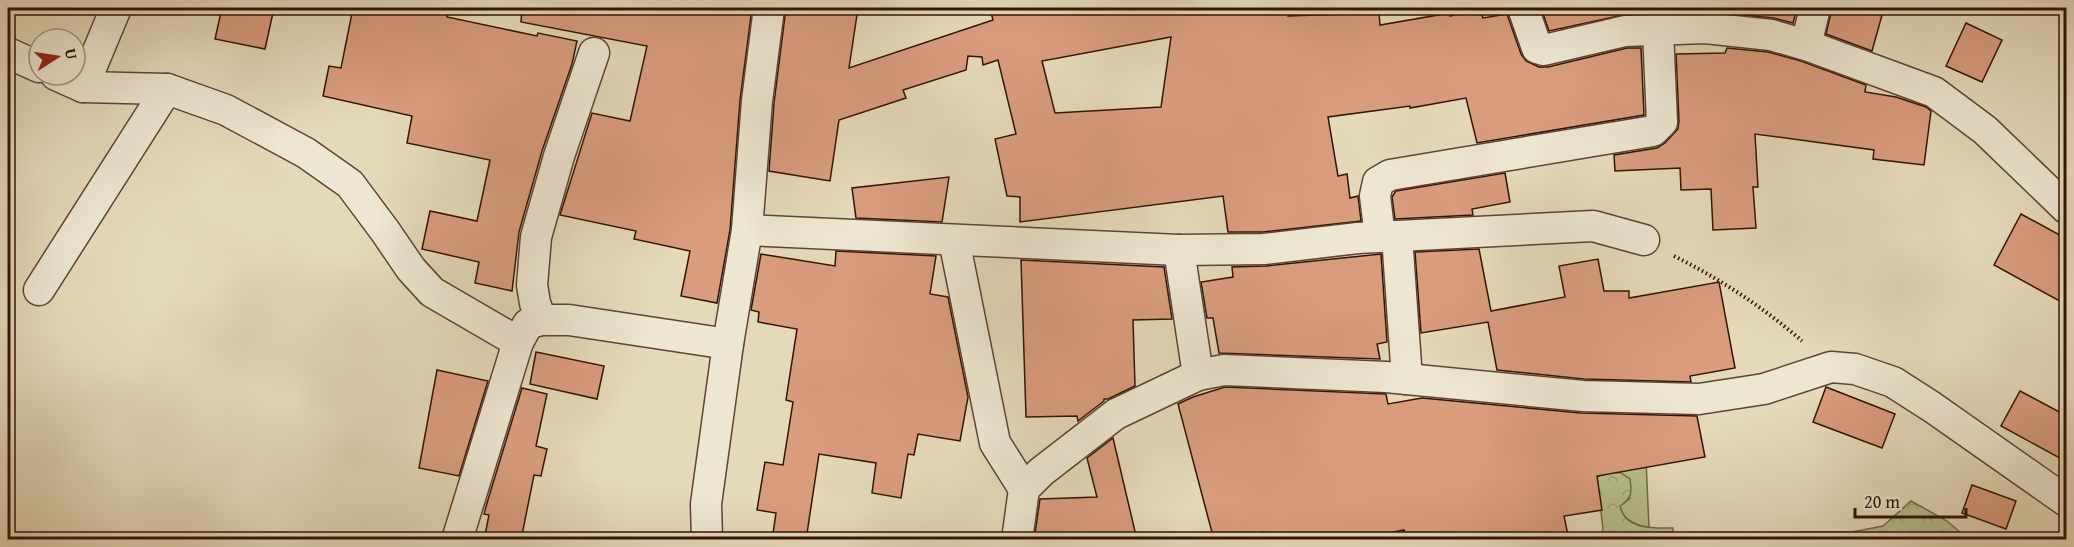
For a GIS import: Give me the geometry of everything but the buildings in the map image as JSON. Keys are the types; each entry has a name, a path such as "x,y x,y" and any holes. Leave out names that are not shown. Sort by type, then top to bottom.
{"street":[{"path":"87,77 116,8"},
{"path":"707,540 706,504 728,344 747,230 757,101 769,8"},
{"path":"1523,8 1537,48 1544,50 1625,31 1705,28 1770,34 1934,92 1985,130 2067,208"},
{"path":"1806,45 1815,8"},
{"path":"1407,379 1388,237 1375,196 1378,182 1390,175 1653,131 1662,122 1658,30"},
{"path":"8,53 27,62"},
{"path":"541,320 534,303 532,285 536,237 559,156 594,53"},
{"path":"83,87 167,89 226,110 306,153 350,184 411,269 432,292 518,342"},
{"path":"39,290 167,89"},
{"path":"747,230 1179,250 1264,249 1388,237 1593,226 1644,240"},
{"path":"954,240 996,443 1024,489"},
{"path":"1179,250 1198,375"},
{"path":"457,540 518,342 528,324 541,320 568,320 728,344"},
{"path":"1017,540 1024,489 1041,472 1116,414 1198,375 1224,370 1407,379 1583,396 1699,399 1764,389 1831,367 1855,369 1893,382 2067,501"}],"path":[{"path":"1644,240 1707,273 1775,317 1831,367"}],"green space":[{"path":"1588,408 1644,414 1649,528 1634,523 1624,515 1620,506 1630,498 1612,472 1597,477"},
{"path":"1611,472 1621,473 1630,479 1630,495 1620,506 1628,520 1641,526 1673,528 1673,539 1600,539 1603,529 1597,477"},
{"path":"1911,501 1947,521 1968,539 1799,539 1800,532 1852,532 1883,526"}]}
